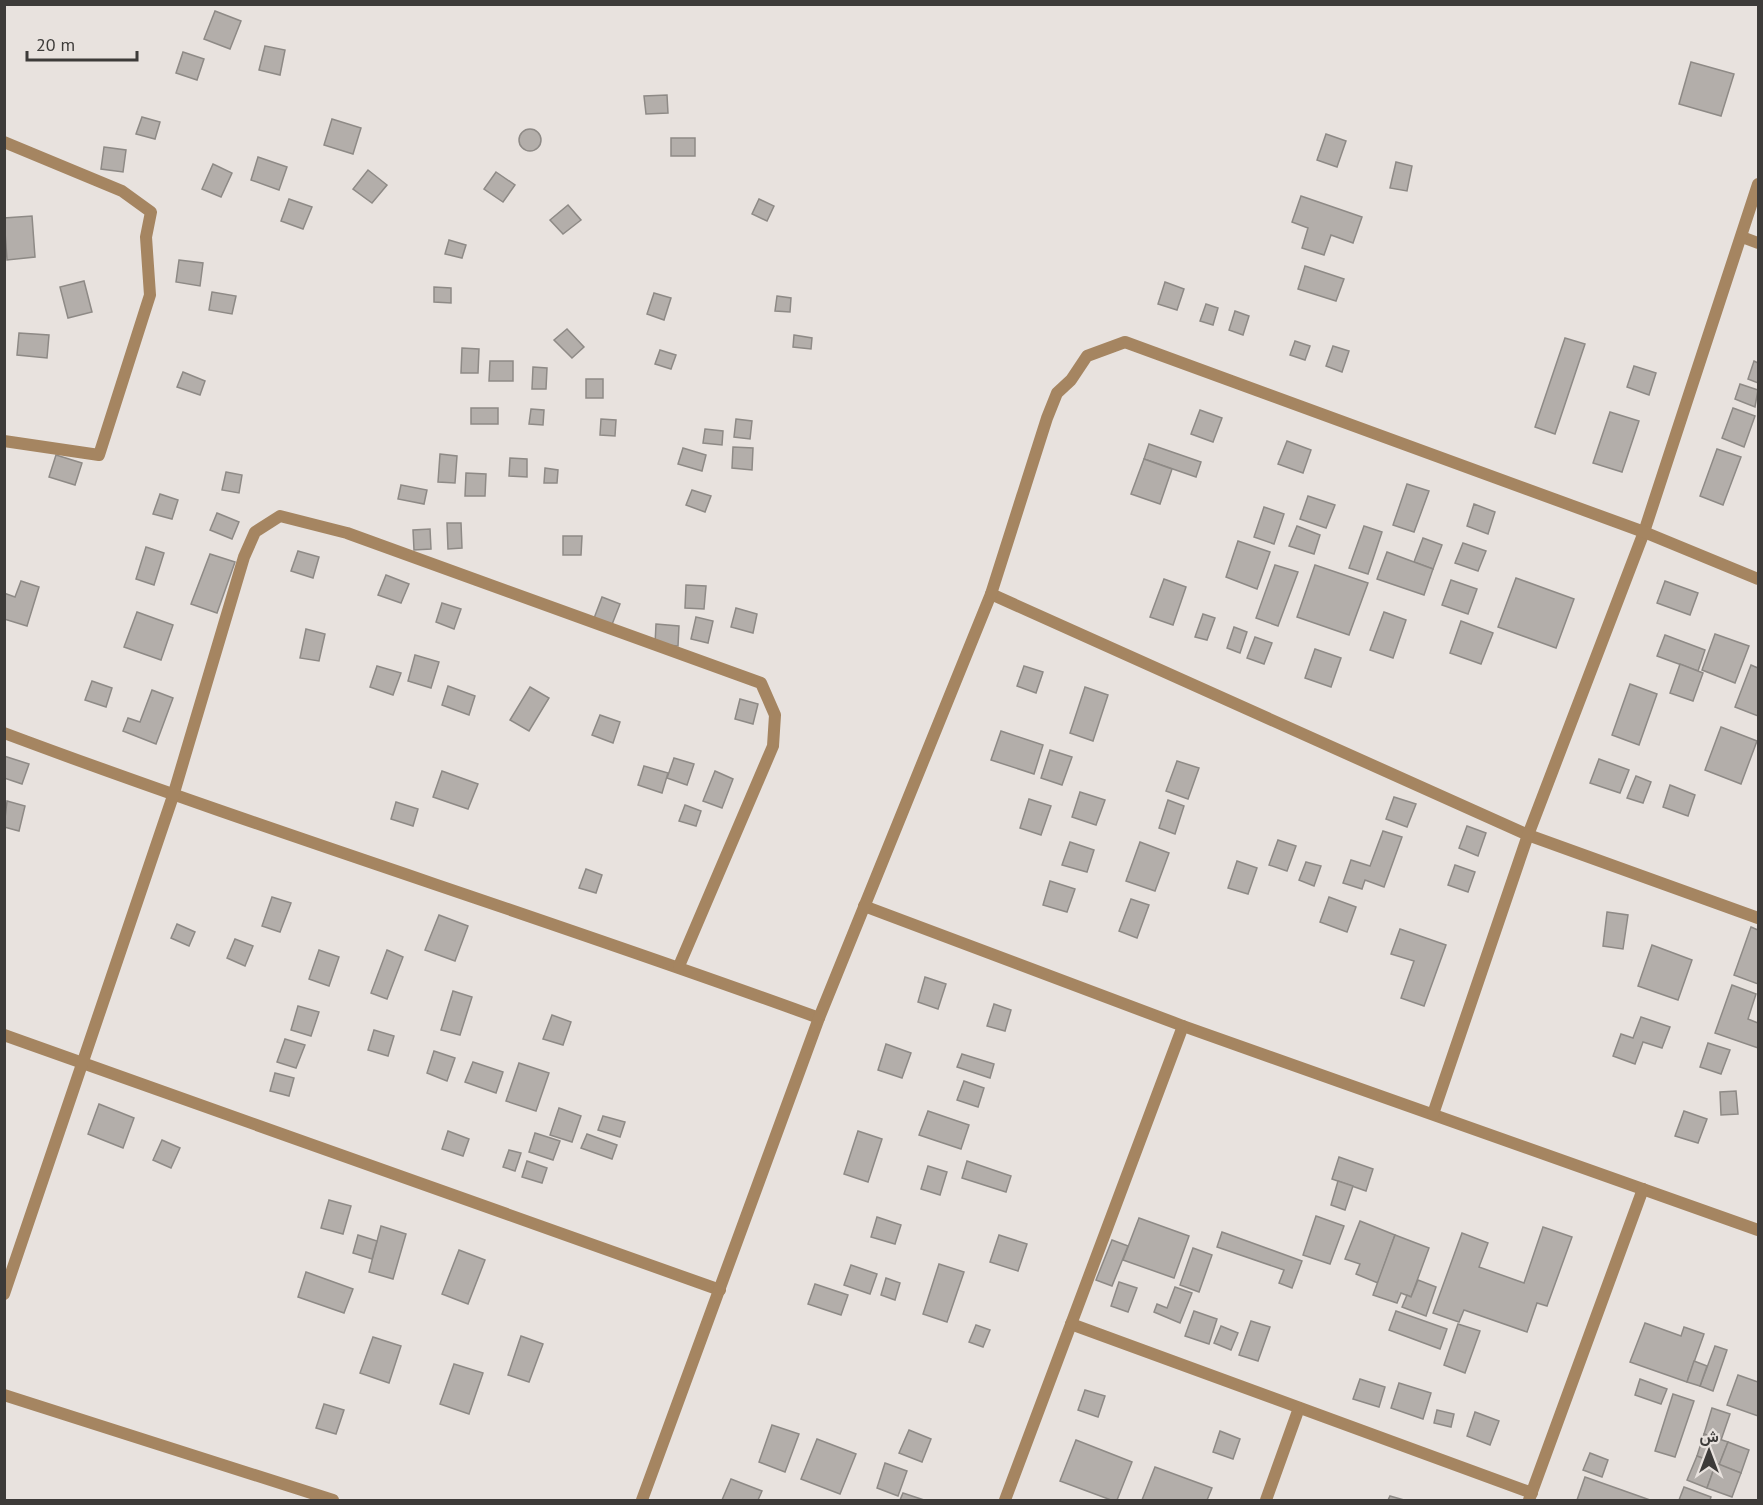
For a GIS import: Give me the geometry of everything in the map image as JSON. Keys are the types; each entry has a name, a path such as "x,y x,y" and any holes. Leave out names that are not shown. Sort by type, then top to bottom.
{"street":[{"path":"4,142 122,191 151,213 146,237 150,295 99,455 4,441"},
{"path":"1433,1114 1528,835 1644,532 1758,184"},
{"path":"1742,237 1758,243"},
{"path":"642,1500 819,1018 991,594 1057,393 1071,380 1086,356 1125,342 1644,532 1758,579"},
{"path":"4,1294 173,796 244,557 255,532 280,516 347,533 761,683 775,715 773,746 679,966"},
{"path":"991,594 1528,835 1758,918"},
{"path":"4,733 173,796 679,966 819,1018"},
{"path":"864,906 1183,1026 1758,1230"},
{"path":"1005,1500 1183,1026"},
{"path":"4,1035 720,1290"},
{"path":"1071,1324 1299,1408 1530,1497 1643,1189"},
{"path":"4,1395 333,1500"},
{"path":"1266,1500 1299,1408"}],"building":[{"path":"215,11 241,21 230,49 204,39"},
{"path":"265,46 285,50 280,75 259,70"},
{"path":"183,52 204,59 197,80 176,73"},
{"path":"1691,62 1734,74 1721,116 1679,104"},
{"path":"667,95 668,113 646,114 644,96"},
{"path":"142,117 160,122 155,139 136,134"},
{"path":"332,119 361,128 353,154 324,145"},
{"path":"530,129 538,132 541,140 538,148 530,151 522,148 519,140 522,132"},
{"path":"1326,134 1346,141 1337,167 1317,160"},
{"path":"671,138 695,138 695,156 671,156"},
{"path":"104,147 126,150 123,172 101,169"},
{"path":"258,157 287,167 279,190 251,180"},
{"path":"1396,162 1412,166 1407,191 1390,188"},
{"path":"213,164 232,173 221,197 202,189"},
{"path":"368,170 387,185 372,203 353,189"},
{"path":"496,172 515,185 503,202 484,189"},
{"path":"1301,196 1362,217 1353,243 1331,235 1324,255 1302,248 1308,228 1292,222"},
{"path":"289,199 312,207 303,229 281,221"},
{"path":"759,199 774,206 767,221 752,214"},
{"path":"568,205 581,220 563,234 550,220"},
{"path":"32,216 35,257 7,260 4,218"},
{"path":"449,240 466,245 462,258 445,254"},
{"path":"179,260 203,263 200,286 176,282"},
{"path":"1305,266 1344,279 1336,301 1298,289"},
{"path":"84,281 92,312 68,318 60,287"},
{"path":"1165,282 1184,289 1177,310 1158,304"},
{"path":"434,287 451,288 451,303 434,302"},
{"path":"212,292 236,296 232,314 209,310"},
{"path":"654,293 671,298 664,320 647,314"},
{"path":"777,296 791,298 790,312 775,311"},
{"path":"1206,304 1218,308 1213,325 1200,321"},
{"path":"1235,311 1249,316 1243,335 1229,330"},
{"path":"567,329 584,347 572,358 554,340"},
{"path":"19,333 49,335 47,358 17,355"},
{"path":"794,335 812,338 811,349 793,347"},
{"path":"1565,338 1585,344 1555,434 1535,427"},
{"path":"1295,341 1310,346 1305,360 1290,355"},
{"path":"1333,346 1349,351 1342,372 1326,366"},
{"path":"462,348 479,349 478,373 461,373"},
{"path":"660,350 676,355 671,369 655,364"},
{"path":"490,361 513,361 513,381 489,381"},
{"path":"1754,361 1758,363 1758,383 1748,379"},
{"path":"1634,366 1656,373 1649,395 1627,387"},
{"path":"533,367 547,368 546,389 532,389"},
{"path":"183,372 205,381 200,395 177,387"},
{"path":"586,379 603,379 603,398 586,398"},
{"path":"1740,384 1758,390 1755,407 1735,399"},
{"path":"471,408 498,408 498,424 471,424"},
{"path":"1733,408 1755,416 1744,447 1722,438"},
{"path":"531,409 544,410 543,425 529,424"},
{"path":"1200,410 1222,418 1213,442 1191,434"},
{"path":"1610,412 1639,421 1622,472 1593,463"},
{"path":"601,419 616,420 615,436 600,435"},
{"path":"736,419 752,421 750,439 734,437"},
{"path":"705,429 723,431 722,445 703,443"},
{"path":"1287,441 1311,450 1303,473 1278,464"},
{"path":"1149,444 1201,462 1196,477 1144,459"},
{"path":"733,447 753,448 752,470 732,468"},
{"path":"683,448 706,455 702,471 678,464"},
{"path":"1717,449 1741,457 1723,505 1700,496"},
{"path":"440,454 457,456 455,483 438,482"},
{"path":"56,455 82,463 75,485 49,477"},
{"path":"510,458 527,459 527,477 509,476"},
{"path":"1144,459 1172,469 1160,504 1131,494"},
{"path":"545,468 558,470 557,483 544,483"},
{"path":"226,472 242,475 239,493 222,490"},
{"path":"466,473 486,474 485,496 465,496"},
{"path":"1407,484 1429,491 1414,532 1393,525"},
{"path":"401,485 427,490 424,504 398,499"},
{"path":"692,490 711,496 705,512 686,505"},
{"path":"160,494 178,500 172,519 153,514"},
{"path":"1308,496 1335,505 1326,528 1300,519"},
{"path":"1474,504 1495,512 1488,534 1467,526"},
{"path":"1264,507 1284,514 1274,544 1254,537"},
{"path":"217,513 239,522 232,539 210,530"},
{"path":"447,523 461,523 462,548 448,549"},
{"path":"1297,526 1320,535 1314,554 1289,546"},
{"path":"1364,526 1382,532 1368,574 1349,568"},
{"path":"430,529 431,549 414,550 413,530"},
{"path":"563,536 582,536 581,555 563,555"},
{"path":"1423,538 1442,545 1433,569 1414,562"},
{"path":"1238,541 1270,552 1257,589 1226,577"},
{"path":"1463,543 1486,551 1478,571 1455,563"},
{"path":"146,547 164,553 154,585 136,579"},
{"path":"298,551 319,557 313,578 291,571"},
{"path":"1387,552 1433,569 1424,595 1377,579"},
{"path":"210,554 235,562 217,613 191,604"},
{"path":"1275,565 1298,572 1278,626 1256,618"},
{"path":"1315,565 1368,583 1349,635 1297,617"},
{"path":"386,575 409,584 401,603 378,595"},
{"path":"1516,578 1574,599 1556,648 1498,627"},
{"path":"1164,579 1186,587 1173,625 1150,617"},
{"path":"1451,580 1477,589 1468,614 1442,605"},
{"path":"21,581 39,587 27,626 4,619 4,593 15,597"},
{"path":"1665,581 1698,593 1690,615 1657,603"},
{"path":"686,585 706,586 704,609 685,608"},
{"path":"602,597 620,604 611,627 593,621"},
{"path":"442,603 461,609 454,629 436,622"},
{"path":"736,608 757,614 753,633 731,627"},
{"path":"137,612 173,625 161,660 124,647"},
{"path":"1384,612 1406,620 1393,658 1370,650"},
{"path":"1203,614 1215,618 1207,640 1195,637"},
{"path":"696,617 713,621 708,643 691,639"},
{"path":"1461,621 1493,633 1481,664 1450,653"},
{"path":"656,624 679,626 678,646 655,644"},
{"path":"1234,627 1247,632 1240,653 1227,648"},
{"path":"306,629 325,634 319,661 300,658"},
{"path":"1715,634 1749,646 1735,683 1702,670"},
{"path":"1665,635 1705,650 1698,671 1657,656"},
{"path":"1255,637 1272,643 1264,664 1247,658"},
{"path":"1315,649 1341,658 1331,687 1305,678"},
{"path":"415,655 439,662 431,688 408,681"},
{"path":"1680,664 1703,673 1693,701 1670,693"},
{"path":"1751,665 1758,668 1758,716 1735,707"},
{"path":"377,666 401,673 393,695 370,687"},
{"path":"1024,666 1043,672 1036,693 1017,686"},
{"path":"92,681 112,688 106,707 85,700"},
{"path":"1630,684 1657,694 1639,745 1612,735"},
{"path":"448,686 475,696 469,715 442,705"},
{"path":"530,687 549,698 529,731 510,720"},
{"path":"1085,687 1108,695 1093,741 1070,733"},
{"path":"152,690 173,698 156,744 123,731 128,718 140,722"},
{"path":"740,699 758,704 753,724 735,719"},
{"path":"600,715 620,722 613,743 592,735"},
{"path":"1721,727 1757,741 1741,784 1705,770"},
{"path":"1001,731 1043,745 1034,774 991,760"},
{"path":"1050,750 1072,757 1062,785 1041,778"},
{"path":"4,756 29,764 22,784 4,778"},
{"path":"674,758 694,764 687,785 667,778"},
{"path":"1599,759 1629,770 1620,793 1590,783"},
{"path":"1177,761 1199,768 1188,799 1166,791"},
{"path":"644,766 668,773 662,793 638,785"},
{"path":"442,771 478,784 468,809 433,797"},
{"path":"715,771 733,779 722,808 703,801"},
{"path":"1636,776 1651,782 1643,803 1627,798"},
{"path":"1670,785 1695,795 1688,816 1663,807"},
{"path":"1080,792 1105,800 1096,825 1072,817"},
{"path":"1394,797 1416,804 1407,827 1386,819"},
{"path":"1029,799 1051,806 1041,835 1020,828"},
{"path":"1168,800 1184,806 1175,834 1159,828"},
{"path":"7,801 25,806 19,831 4,827"},
{"path":"396,802 418,809 413,826 391,819"},
{"path":"685,805 701,811 696,826 679,821"},
{"path":"1467,826 1486,833 1478,856 1459,848"},
{"path":"1383,831 1402,837 1384,887 1365,880 1362,889 1343,883 1351,860 1370,866"},
{"path":"1278,840 1296,846 1287,871 1269,865"},
{"path":"1070,842 1094,850 1087,872 1062,865"},
{"path":"1140,842 1169,853 1155,891 1126,881"},
{"path":"1237,861 1257,868 1248,894 1228,888"},
{"path":"1306,862 1321,866 1314,886 1299,880"},
{"path":"1455,865 1475,872 1468,892 1448,885"},
{"path":"586,869 602,875 596,893 579,888"},
{"path":"1050,881 1075,889 1067,912 1043,905"},
{"path":"272,897 291,903 280,932 262,926"},
{"path":"1329,897 1356,907 1347,932 1320,922"},
{"path":"1131,899 1149,905 1137,938 1119,931"},
{"path":"1607,912 1628,915 1623,949 1603,946"},
{"path":"439,915 468,926 455,961 425,950"},
{"path":"177,924 195,932 189,946 171,938"},
{"path":"1751,927 1758,930 1758,984 1734,975"},
{"path":"1400,929 1446,945 1424,1006 1401,998 1414,961 1391,954"},
{"path":"235,939 253,946 245,966 227,958"},
{"path":"1652,945 1692,960 1678,1000 1638,986"},
{"path":"319,950 339,957 329,986 309,979"},
{"path":"387,950 403,957 387,999 371,993"},
{"path":"925,977 946,984 938,1009 918,1002"},
{"path":"1732,985 1756,994 1748,1019 1758,1023 1758,1048 1715,1033"},
{"path":"453,991 472,997 460,1035 441,1030"},
{"path":"994,1004 1011,1010 1005,1031 987,1026"},
{"path":"298,1006 319,1012 311,1036 291,1030"},
{"path":"552,1015 571,1022 563,1045 543,1039"},
{"path":"1641,1017 1670,1027 1662,1048 1643,1042 1635,1064 1613,1056 1621,1034 1633,1038"},
{"path":"374,1030 394,1036 388,1056 368,1050"},
{"path":"285,1039 305,1045 296,1068 277,1062"},
{"path":"1708,1043 1730,1050 1721,1074 1700,1067"},
{"path":"886,1044 911,1053 902,1078 878,1070"},
{"path":"434,1051 455,1058 447,1081 427,1073"},
{"path":"962,1054 994,1064 990,1078 957,1067"},
{"path":"473,1062 503,1072 496,1093 465,1082"},
{"path":"519,1063 549,1073 536,1111 506,1101"},
{"path":"275,1073 294,1078 289,1096 270,1091"},
{"path":"964,1081 984,1088 978,1107 957,1100"},
{"path":"1736,1091 1738,1114 1721,1115 1720,1092"},
{"path":"99,1104 134,1118 123,1148 88,1134"},
{"path":"559,1108 581,1116 572,1142 550,1135"},
{"path":"928,1111 969,1125 961,1149 919,1135"},
{"path":"1684,1111 1707,1119 1698,1143 1675,1136"},
{"path":"603,1116 625,1122 620,1137 598,1130"},
{"path":"448,1131 469,1139 463,1156 442,1149"},
{"path":"858,1131 882,1139 868,1182 844,1174"},
{"path":"535,1133 560,1141 553,1160 529,1152"},
{"path":"587,1134 617,1145 612,1159 581,1148"},
{"path":"162,1140 180,1148 171,1168 153,1160"},
{"path":"509,1150 521,1153 515,1171 503,1167"},
{"path":"1339,1157 1373,1169 1366,1191 1332,1179"},
{"path":"527,1161 547,1168 542,1183 522,1177"},
{"path":"967,1161 1011,1176 1006,1192 962,1178"},
{"path":"928,1166 947,1172 940,1195 921,1189"},
{"path":"1338,1181 1353,1186 1345,1210 1331,1205"},
{"path":"329,1200 351,1206 343,1234 321,1228"},
{"path":"1316,1216 1344,1226 1330,1264 1303,1255"},
{"path":"877,1217 901,1225 895,1244 871,1237"},
{"path":"1139,1218 1189,1236 1174,1278 1123,1260"},
{"path":"1360,1221 1395,1235 1378,1283 1356,1274 1360,1264 1345,1259"},
{"path":"381,1226 406,1234 393,1279 369,1272"},
{"path":"1543,1227 1572,1237 1547,1306 1537,1303 1527,1332 1464,1310 1459,1322 1433,1313 1462,1233 1488,1243 1479,1267 1524,1283"},
{"path":"1222,1232 1302,1261 1292,1288 1279,1283 1284,1270 1217,1247"},
{"path":"358,1235 377,1241 372,1259 353,1253"},
{"path":"999,1235 1027,1244 1018,1271 990,1262"},
{"path":"1395,1235 1429,1248 1411,1297 1401,1293 1397,1303 1373,1295"},
{"path":"1112,1240 1128,1246 1112,1286 1096,1280"},
{"path":"1193,1248 1212,1255 1199,1292 1180,1285"},
{"path":"459,1250 485,1260 468,1304 442,1294"},
{"path":"939,1264 964,1272 947,1322 923,1314"},
{"path":"851,1265 877,1274 870,1294 844,1285"},
{"path":"306,1272 353,1289 344,1313 298,1297"},
{"path":"886,1278 900,1283 895,1300 881,1295"},
{"path":"1418,1280 1436,1287 1426,1316 1402,1307 1407,1295 1411,1297"},
{"path":"1119,1282 1137,1288 1128,1312 1111,1306"},
{"path":"815,1284 848,1295 841,1315 808,1304"},
{"path":"1175,1287 1192,1293 1180,1323 1154,1312 1157,1304 1167,1308"},
{"path":"1194,1311 1217,1319 1209,1344 1185,1336"},
{"path":"1396,1311 1447,1329 1440,1349 1389,1330"},
{"path":"1251,1321 1270,1327 1258,1361 1239,1355"},
{"path":"1645,1323 1681,1336 1684,1327 1704,1334 1687,1382 1630,1362"},
{"path":"1458,1324 1480,1331 1465,1373 1444,1365"},
{"path":"976,1325 990,1330 983,1347 969,1342"},
{"path":"1221,1326 1238,1333 1231,1350 1214,1343"},
{"path":"521,1336 543,1344 529,1382 508,1375"},
{"path":"373,1337 401,1346 389,1383 360,1373"},
{"path":"1715,1346 1727,1350 1713,1391 1700,1386"},
{"path":"1694,1361 1707,1366 1700,1386 1687,1382"},
{"path":"454,1364 483,1373 469,1414 440,1404"},
{"path":"1738,1375 1758,1382 1758,1416 1727,1405"},
{"path":"1360,1379 1385,1387 1379,1407 1353,1399"},
{"path":"1640,1379 1667,1389 1661,1404 1635,1395"},
{"path":"1399,1383 1431,1393 1423,1419 1391,1408"},
{"path":"1085,1390 1105,1396 1098,1417 1078,1410"},
{"path":"1673,1394 1694,1401 1675,1457 1655,1451"},
{"path":"324,1404 344,1410 336,1434 316,1428"},
{"path":"1712,1408 1730,1414 1721,1440 1704,1434"},
{"path":"1437,1410 1454,1414 1451,1427 1434,1423"},
{"path":"1475,1412 1499,1421 1490,1445 1467,1436"},
{"path":"772,1425 799,1434 785,1472 759,1462"},
{"path":"909,1430 931,1439 922,1462 899,1453"},
{"path":"1220,1431 1240,1439 1233,1459 1213,1452"},
{"path":"1704,1434 1728,1442 1719,1465 1697,1456"},
{"path":"817,1439 856,1454 840,1494 801,1479"},
{"path":"1076,1440 1132,1462 1117,1500 1111,1500 1060,1481"},
{"path":"1728,1442 1749,1450 1741,1473 1719,1465"},
{"path":"1590,1453 1608,1460 1602,1477 1583,1470"},
{"path":"1697,1456 1716,1463 1707,1488 1687,1480"},
{"path":"885,1463 907,1471 898,1496 877,1488"},
{"path":"1716,1463 1741,1473 1732,1497 1707,1488"},
{"path":"1155,1467 1212,1488 1207,1500 1142,1500"},
{"path":"1585,1477 1650,1500 1577,1500"},
{"path":"731,1479 762,1491 758,1500 722,1500"},
{"path":"1684,1487 1711,1497 1710,1500 1679,1500"},
{"path":"903,1493 924,1500 900,1500"},
{"path":"1390,1496 1404,1500 1388,1500"}]}
